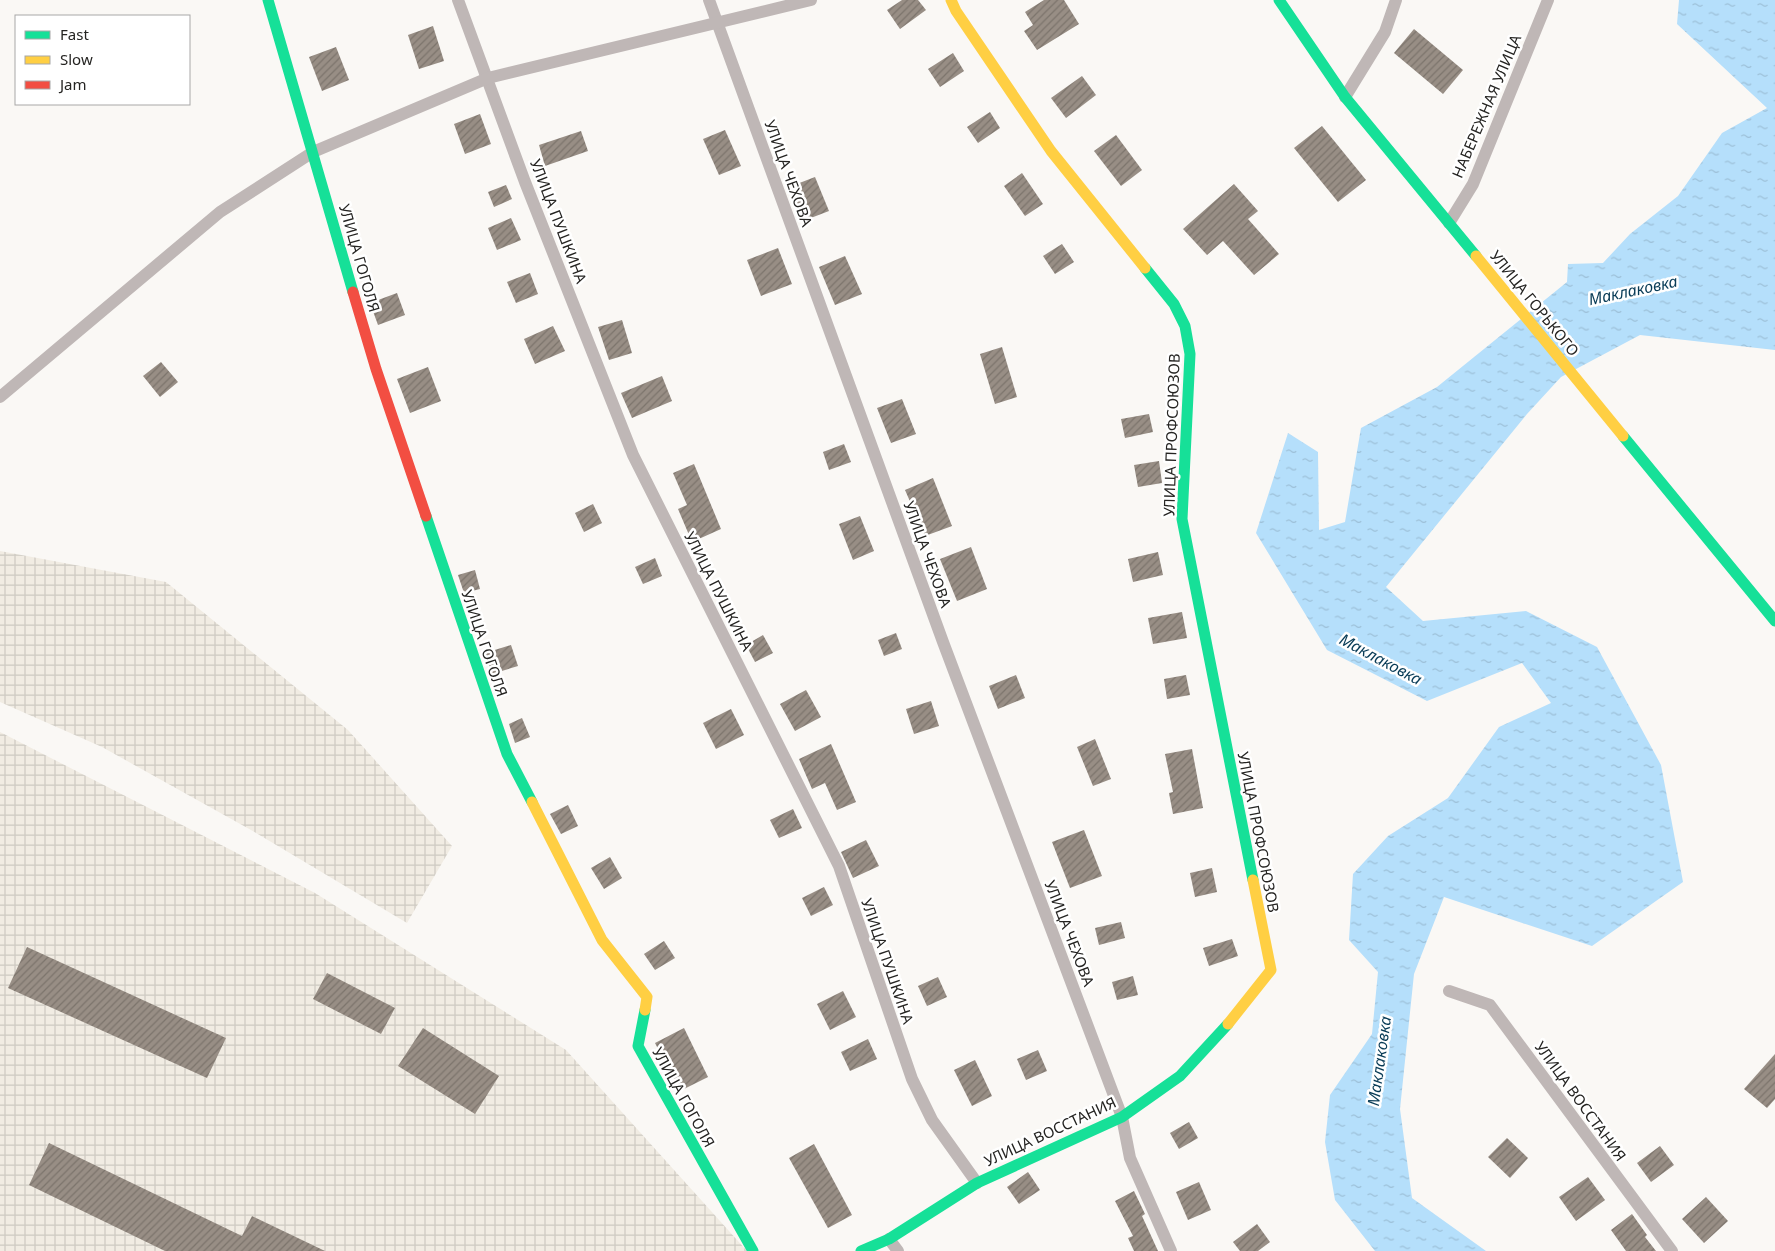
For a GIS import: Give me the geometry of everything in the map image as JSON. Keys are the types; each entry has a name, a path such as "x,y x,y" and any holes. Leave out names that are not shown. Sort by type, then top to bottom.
{"street":[{"name":"УЛИЦА ГОГОЛЯ","path":"268,0 376,369 507,754 602,940 647,997 638,1046 753,1251"},
{"name":"УЛИЦА ПУШКИНА","path":"458,0 529,191 633,455 839,866 912,1079 932,1120 977,1183"},
{"name":"УЛИЦА ЧЕХОВА","path":"710,0 929,606 1122,1117 1130,1158 1171,1251"},
{"path":"0,398 220,212 313,152 488,78 717,21 811,0"},
{"name":"УЛИЦА ПРОФСОЮЗОВ","path":"951,0 956,11 1051,151 1174,304 1185,326 1190,354 1182,519 1271,970"},
{"name":"УЛИЦА ГОРЬКОГО","path":"1279,0 1345,97 1471,248 1775,621"},
{"path":"1345,97 1385,32 1396,0"},
{"name":"НАБЕРЕЖНАЯ УЛИЦА","path":"1449,222 1473,184 1548,0"},
{"name":"УЛИЦА ВОССТАНИЯ","path":"861,1251 890,1239 977,1183 1122,1117 1180,1076 1227,1025 1271,970"},
{"name":"УЛИЦА ВОССТАНИЯ","path":"1449,990 1490,1005 1672,1251"},
{"path":"890,1239 898,1251"}],"shaded area":[{"path":"0,551 166,582 348,730 452,846 407,923 251,830 102,747 0,702"},
{"path":"0,732 315,893 566,1050 747,1251 0,1251"}],"water":[{"name":"Маклаковка","path":"1679,0 1775,0 1775,350 1640,335 1561,377 1527,414 1386,587 1423,621 1526,611 1597,647 1661,765 1683,882 1592,946 1444,897 1414,974 1400,1109 1412,1198 1486,1251 1375,1251 1335,1200 1325,1142 1330,1095 1372,1034 1378,972 1349,940 1353,874 1388,836 1448,798 1499,727 1551,703 1522,663 1427,701 1327,650 1256,533 1288,433 1318,452 1319,530 1345,522 1361,428 1437,387 1567,282 1568,264 1603,263 1630,234 1678,196 1722,133 1767,108 1677,24"}],"building":[{"path":"902,0 918,0 926,10 900,29 887,10"},
{"path":"1044,0 1064,0 1079,24 1037,50 1024,31 1033,25 1025,12"},
{"path":"433,26 444,61 419,69 408,35"},
{"path":"1414,29 1463,70 1443,94 1394,53"},
{"path":"336,47 349,80 322,91 309,57"},
{"path":"953,53 964,71 940,87 928,69"},
{"path":"1082,76 1096,95 1066,118 1051,98"},
{"path":"990,112 1000,128 978,143 967,127"},
{"path":"480,114 491,144 465,154 454,124"},
{"path":"1322,126 1366,180 1338,202 1294,148"},
{"path":"725,130 741,166 719,175 703,139"},
{"path":"581,131 588,151 545,166 539,145"},
{"path":"1116,135 1142,170 1121,186 1094,151"},
{"path":"1022,173 1043,204 1025,216 1004,186"},
{"path":"815,177 829,211 803,221 789,187"},
{"path":"1234,184 1258,211 1248,219 1279,254 1254,275 1223,241 1207,255 1183,229"},
{"path":"506,185 512,199 494,207 488,192"},
{"path":"511,218 521,240 497,250 488,228"},
{"path":"1062,244 1074,262 1055,274 1043,256"},
{"path":"778,248 792,284 761,296 747,260"},
{"path":"845,256 862,294 835,305 819,267"},
{"path":"530,273 538,294 516,303 507,282"},
{"path":"397,293 405,315 378,325 370,303"},
{"path":"622,320 632,353 609,360 598,327"},
{"path":"553,326 565,351 535,364 524,339"},
{"path":"1002,347 1017,397 995,404 980,354"},
{"path":"161,362 178,382 160,397 143,376"},
{"path":"428,367 441,401 410,413 397,379"},
{"path":"662,376 672,401 632,418 621,393"},
{"path":"902,399 916,434 891,443 877,408"},
{"path":"1149,414 1153,432 1125,438 1121,419"},
{"path":"844,444 851,462 829,470 823,452"},
{"path":"1159,461 1162,483 1138,487 1134,465"},
{"path":"694,464 721,529 692,542 678,509 687,505 673,473"},
{"path":"933,478 952,526 925,536 905,490"},
{"path":"593,504 602,523 584,532 575,513"},
{"path":"860,516 874,551 853,560 839,524"},
{"path":"971,547 987,589 957,601 940,559"},
{"path":"1158,552 1163,575 1133,582 1128,559"},
{"path":"655,558 662,576 643,584 635,567"},
{"path":"475,570 480,589 464,593 458,575"},
{"path":"1182,612 1187,638 1153,644 1148,618"},
{"path":"896,633 902,649 884,656 878,640"},
{"path":"763,635 773,653 755,662 746,645"},
{"path":"511,645 518,666 492,674 485,653"},
{"path":"1016,675 1025,698 998,709 989,686"},
{"path":"1186,675 1190,695 1167,699 1164,679"},
{"path":"806,690 821,717 795,731 780,704"},
{"path":"931,701 939,726 914,734 906,709"},
{"path":"731,709 744,735 716,749 703,723"},
{"path":"522,718 530,737 515,743 509,724"},
{"path":"1095,739 1111,779 1093,786 1077,747"},
{"path":"831,744 856,802 837,810 825,783 812,789 799,759"},
{"path":"1192,749 1203,808 1173,814 1169,793 1173,792 1165,754"},
{"path":"568,805 578,826 561,834 550,814"},
{"path":"793,809 802,828 779,838 770,820"},
{"path":"1084,830 1102,876 1070,888 1052,842"},
{"path":"866,840 879,866 853,878 841,852"},
{"path":"610,857 622,878 604,889 591,868"},
{"path":"1212,868 1217,892 1195,897 1190,873"},
{"path":"824,887 833,905 811,916 802,898"},
{"path":"1121,922 1125,938 1099,945 1095,928"},
{"path":"1232,939 1238,956 1209,966 1203,948"},
{"path":"664,941 675,958 655,970 644,954"},
{"path":"27,947 226,1038 207,1078 8,988"},
{"path":"327,973 395,1008 381,1034 313,999"},
{"path":"1133,976 1138,995 1117,1000 1112,982"},
{"path":"938,977 947,997 927,1006 918,986"},
{"path":"843,991 856,1017 830,1030 817,1004"},
{"path":"423,1028 499,1076 475,1114 398,1066"},
{"path":"684,1028 708,1077 680,1091 655,1043"},
{"path":"868,1039 877,1059 850,1071 841,1052"},
{"path":"1038,1050 1047,1071 1026,1080 1017,1059"},
{"path":"1775,1054 1775,1099 1767,1108 1744,1089"},
{"path":"975,1060 992,1096 972,1106 954,1070"},
{"path":"1189,1122 1198,1138 1179,1149 1170,1133"},
{"path":"1507,1138 1528,1158 1510,1178 1488,1157"},
{"path":"49,1143 242,1236 252,1216 325,1251 165,1251 29,1185"},
{"path":"814,1144 852,1215 828,1228 789,1158"},
{"path":"1660,1146 1674,1165 1651,1182 1637,1163"},
{"path":"1028,1172 1040,1190 1019,1204 1007,1187"},
{"path":"1588,1177 1605,1200 1576,1221 1559,1197"},
{"path":"1199,1182 1211,1210 1188,1220 1176,1192"},
{"path":"1134,1191 1145,1214 1142,1216 1158,1251 1134,1251 1128,1238 1133,1236 1115,1201"},
{"path":"1706,1197 1728,1221 1704,1243 1682,1219"},
{"path":"1632,1214 1647,1235 1645,1237 1656,1251 1626,1251 1611,1230"},
{"path":"1257,1224 1270,1242 1258,1251 1240,1251 1233,1242"}],"traffic: fast":[{"path":"268,0 353,292"},
{"path":"1279,0 1345,97 1476,256"},
{"path":"1145,268 1174,304 1185,326 1190,354 1182,519 1253,880"},
{"path":"1623,436 1775,621"},
{"path":"426,516 507,754 532,802"},
{"path":"645,1010 638,1046 753,1251"},
{"path":"861,1251 889,1239 977,1183 1122,1117 1180,1076 1228,1024"}],"traffic: slow":[{"path":"951,0 956,11 1051,151 1145,268"},
{"path":"1476,256 1623,436"},
{"path":"532,802 602,940 647,997 645,1010"},
{"path":"1228,1024 1271,970 1253,880"}],"traffic: jam":[{"path":"353,292 376,369 426,516"}]}
